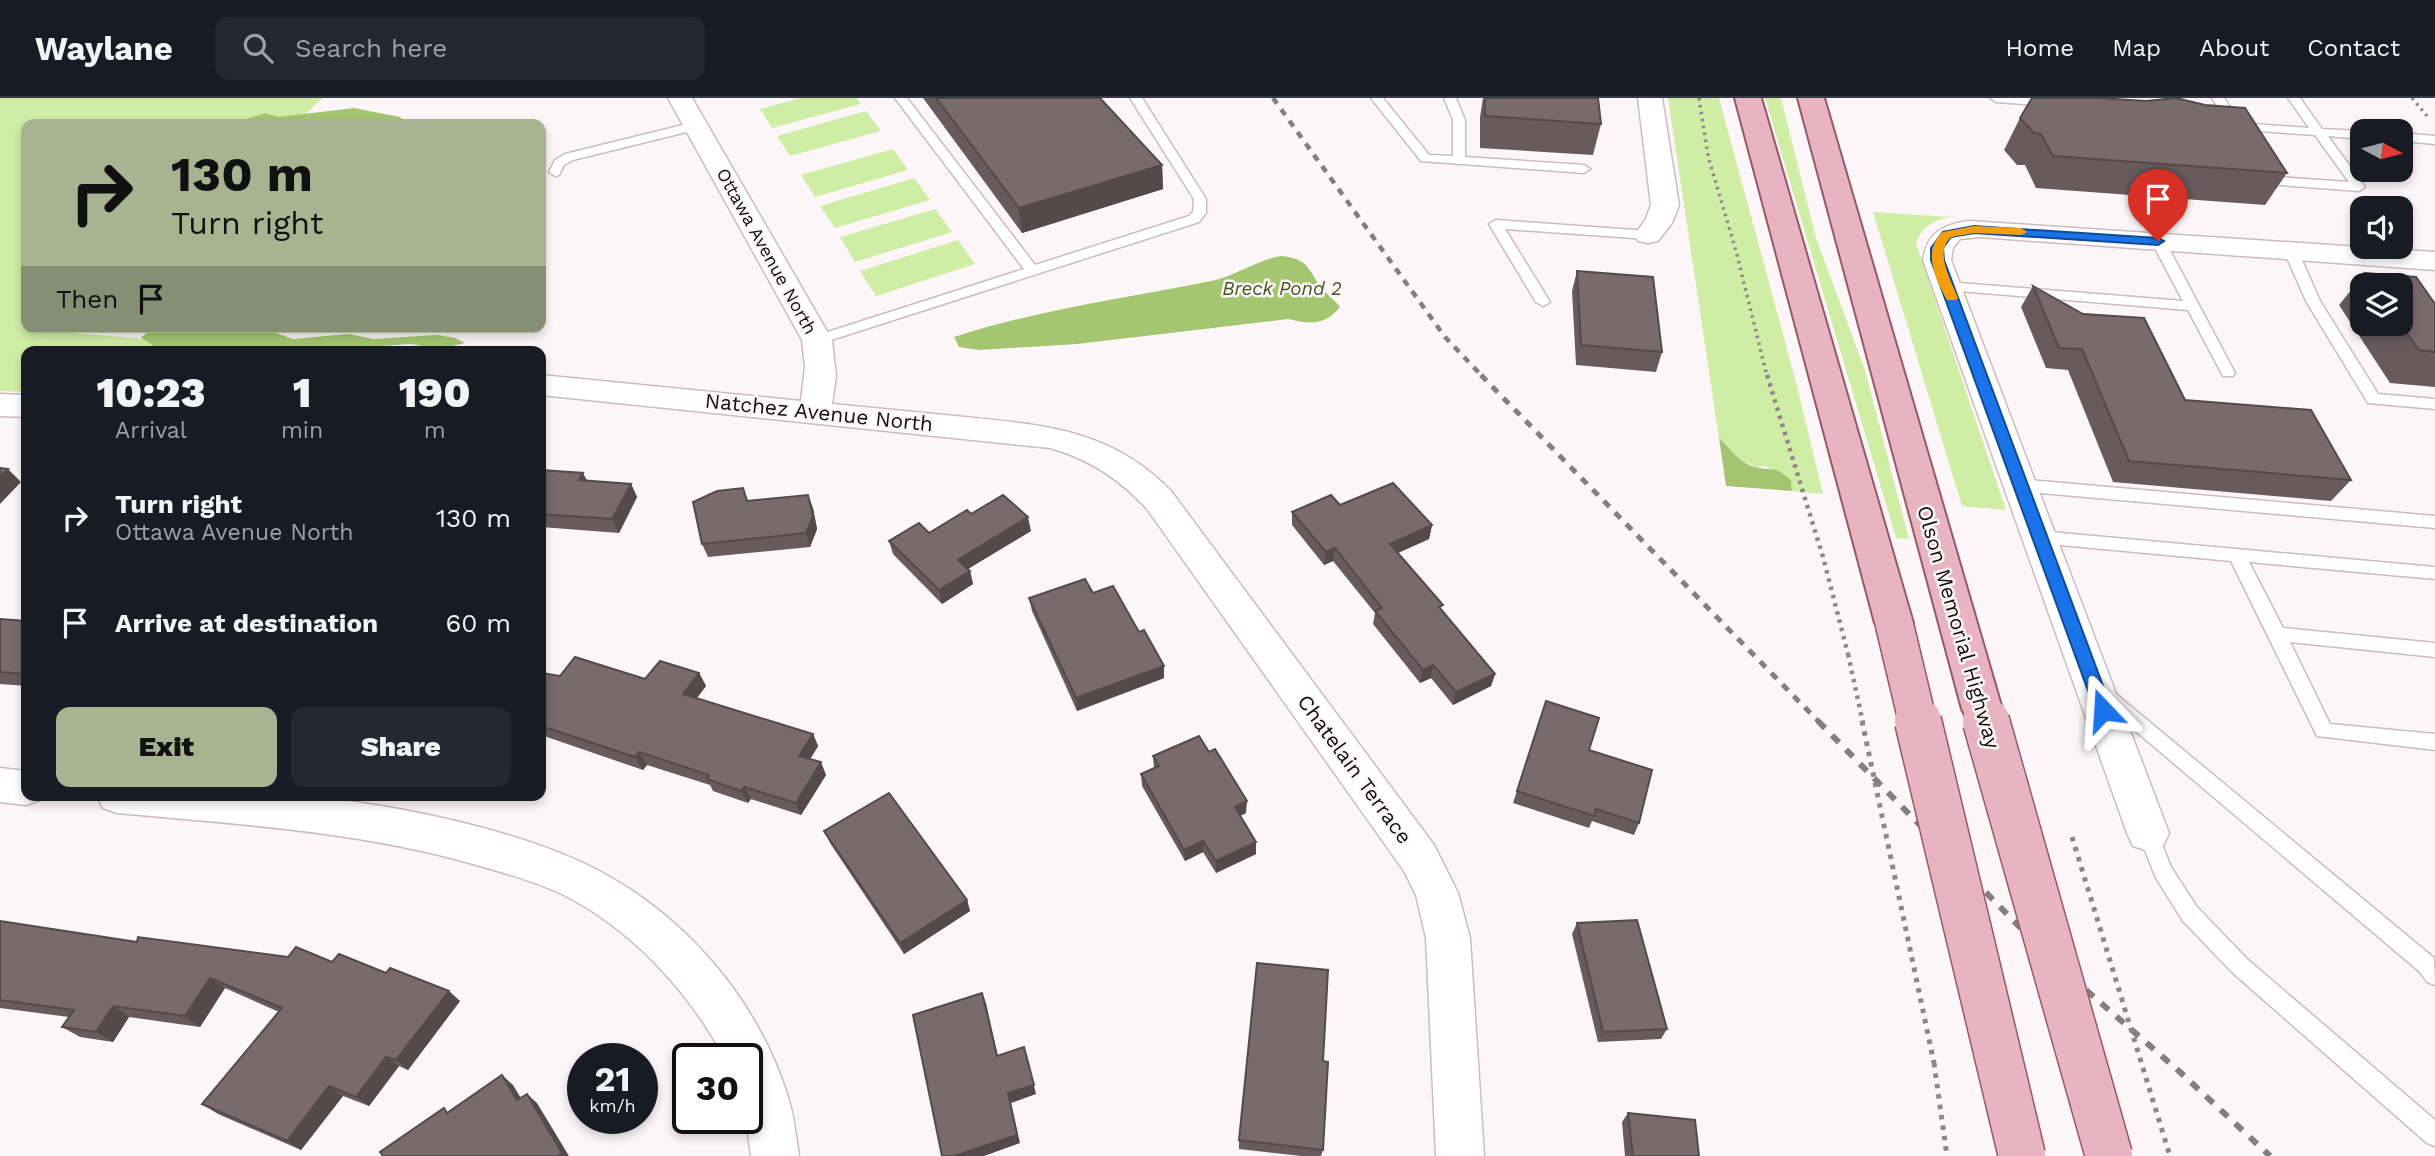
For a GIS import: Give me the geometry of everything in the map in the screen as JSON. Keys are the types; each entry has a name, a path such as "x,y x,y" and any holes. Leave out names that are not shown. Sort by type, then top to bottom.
{"main road":[{"path":"1748,98 1894,624 2022,1156"},
{"name":"Olson Memorial Highway","path":"1811,98 2109,1156"}],"street":[{"name":"Ottawa Avenue North","path":"680,98 817,340 822,370 814,412"},
{"path":"1648,235 1658,223 1665,205 1650,98"},
{"path":"2148,833 1937,260 1937,248 1947,234 1974,229 2435,261"},
{"name":"Natchez Avenue North","path":"546,385 1018,433 1050,437 1095,451"},
{"path":"0,405 21,406"},
{"name":"Chatelain Terrace","path":"1095,451 1130,470 1159,500 1419,858 1437,892 1448,937 1460,1156"},
{"path":"0,785 21,787"},
{"path":"176,801 283,810 444,836 519,859 587,886 650,927 701,980 740,1038 763,1091 775,1156"}],"lane":[{"path":"901,98 1033,272"},
{"path":"817,340 1186,222 1199,213 1200,199 1136,98"},
{"path":"1377,98 1425,158 1584,169"},
{"path":"1450,98 1461,124 1459,160"},
{"path":"1996,98 2065,103"},
{"path":"2218,98 2234,129 2350,134"},
{"path":"2258,159 2273,181 2359,187 2294,98"},
{"path":"555,173 559,163 569,158 695,125"},
{"path":"2413,139 2435,140"},
{"path":"1543,302 1496,224 1648,235"},
{"path":"2158,241 2228,373"},
{"path":"2291,251 2313,301 2373,399 2435,404"},
{"path":"1947,286 2192,306"},
{"path":"2019,485 2435,522"},
{"path":"2039,537 2435,573"},
{"path":"2237,555 2324,731 2435,743"},
{"path":"2277,634 2435,650"},
{"path":"2094,686 2427,965 2435,975"},
{"path":"2148,833 2163,872 2190,914 2240,966 2435,1135"}],"path":[{"path":"1699,98 1708,156 1736,251 1760,353 1816,534 1848,654 1934,1063 1947,1156"},
{"path":"2412,98 2435,125"},
{"path":"2072,837 2170,1156"}],"shaded area":[{"path":"0,98 323,98 300,119 21,119 21,333 74,333 222,346 21,346 21,392 0,391"},
{"path":"800,98 857,98 861,104 772,128 760,109"},
{"path":"1668,98 1719,98 1797,386 1823,494 1792,491 1791,480 1765,466 1756,467 1739,460 1719,438"},
{"path":"1765,98 1781,98 1816,238 1865,370 1909,539 1896,538"},
{"path":"866,111 881,131 790,156 777,136"},
{"path":"893,149 908,170 815,197 801,175"},
{"path":"914,178 930,200 835,228 820,206"},
{"path":"935,209 952,232 855,262 840,237"},
{"path":"1873,212 1951,217 1929,225 1916,243 2006,510 1962,506"},
{"path":"958,240 975,264 876,296 860,271"},
{"path":"1719,438 1744,462 1785,475 1791,480 1792,491 1726,486"}],"water":[{"path":"354,108 402,119 247,119 265,113 278,117"},
{"name":"Breck Pond 2","path":"1281,256 1297,259 1306,265 1322,289 1340,307 1328,318 1316,322 1288,319 1077,344 979,350 959,347 954,337 1049,312 1211,281"},
{"path":"147,333 276,333 293,339 348,334 374,339 437,335 465,343 452,346 153,346 141,338"}],"building":[{"path":"936,98 1100,98 1162,165 1019,208"},
{"path":"1485,98 1598,98 1601,124 1485,116"},
{"path":"2032,98 2146,101 2176,98 2205,105 2245,108 2287,173 2053,156 2041,134 2034,133 2020,118"},
{"path":"1577,271 1653,277 1662,352 1581,345"},
{"path":"2413,277 2416,277 2435,304 2435,352 2419,350 2409,336 2413,336"},
{"path":"2033,286 2083,314 2144,318 2185,400 2311,410 2351,480 2129,461 2082,349 2059,348"},
{"path":"0,468 8,469 0,477"},
{"path":"546,470 583,473 579,480 631,484 612,519 546,514"},
{"path":"1393,483 1432,525 1390,544 1443,605 1439,607 1495,674 1456,692 1433,665 1423,670 1375,611 1382,608 1335,548 1326,552 1292,512 1331,495 1340,505"},
{"path":"743,488 747,501 808,495 813,516 806,533 702,544 693,502 717,491"},
{"path":"1003,495 1028,517 958,560 970,571 939,590 889,541 919,523 929,533 967,510 971,514"},
{"path":"1085,579 1093,593 1113,586 1139,632 1144,630 1164,666 1076,698 1029,598"},
{"path":"0,619 21,621 21,674 0,672"},
{"path":"575,657 645,679 660,661 699,673 683,694 813,734 799,756 821,762 796,803 744,787 741,791 707,779 709,775 639,752 635,757 546,728 546,674 560,676"},
{"path":"1546,701 1599,718 1589,750 1652,770 1639,823 1596,809 1594,816 1517,791"},
{"path":"1199,736 1209,752 1215,749 1247,801 1235,807 1256,842 1216,861 1203,841 1184,850 1141,774 1159,766 1153,756"},
{"path":"889,793 967,900 900,943 824,831"},
{"path":"1637,920 1667,1029 1603,1032 1577,923"},
{"path":"0,921 137,942 138,937 288,957 296,947 332,962 339,954 386,973 390,968 449,991 396,1060 386,1057 356,1097 329,1086 287,1141 202,1104 282,1008 210,978 185,1016 113,1006 96,1032 62,1027 74,1010 0,1000"},
{"path":"1257,963 1328,970 1323,1061 1328,1062 1323,1150 1239,1140"},
{"path":"982,993 997,1056 1024,1047 1034,1085 1008,1093 1017,1135 954,1156 942,1156 913,1015"},
{"path":"502,1075 517,1100 527,1094 562,1153 558,1156 383,1156 380,1152 444,1108 447,1113"},
{"path":"1628,1113 1695,1120 1699,1156 1633,1156"}],"railway":[{"path":"1273,98 1445,337 1482,376"},
{"path":"1481,375 1820,723"},
{"path":"1818,721 2055,963 2180,1072 2270,1156"}],"slow traffic":[{"path":"1951,298 1937,260 1937,248 1947,234 1974,229 2021,232"}],"route":[{"path":"2103,710 1937,260 1937,248 1947,234 1974,229 2158,241"}]}
